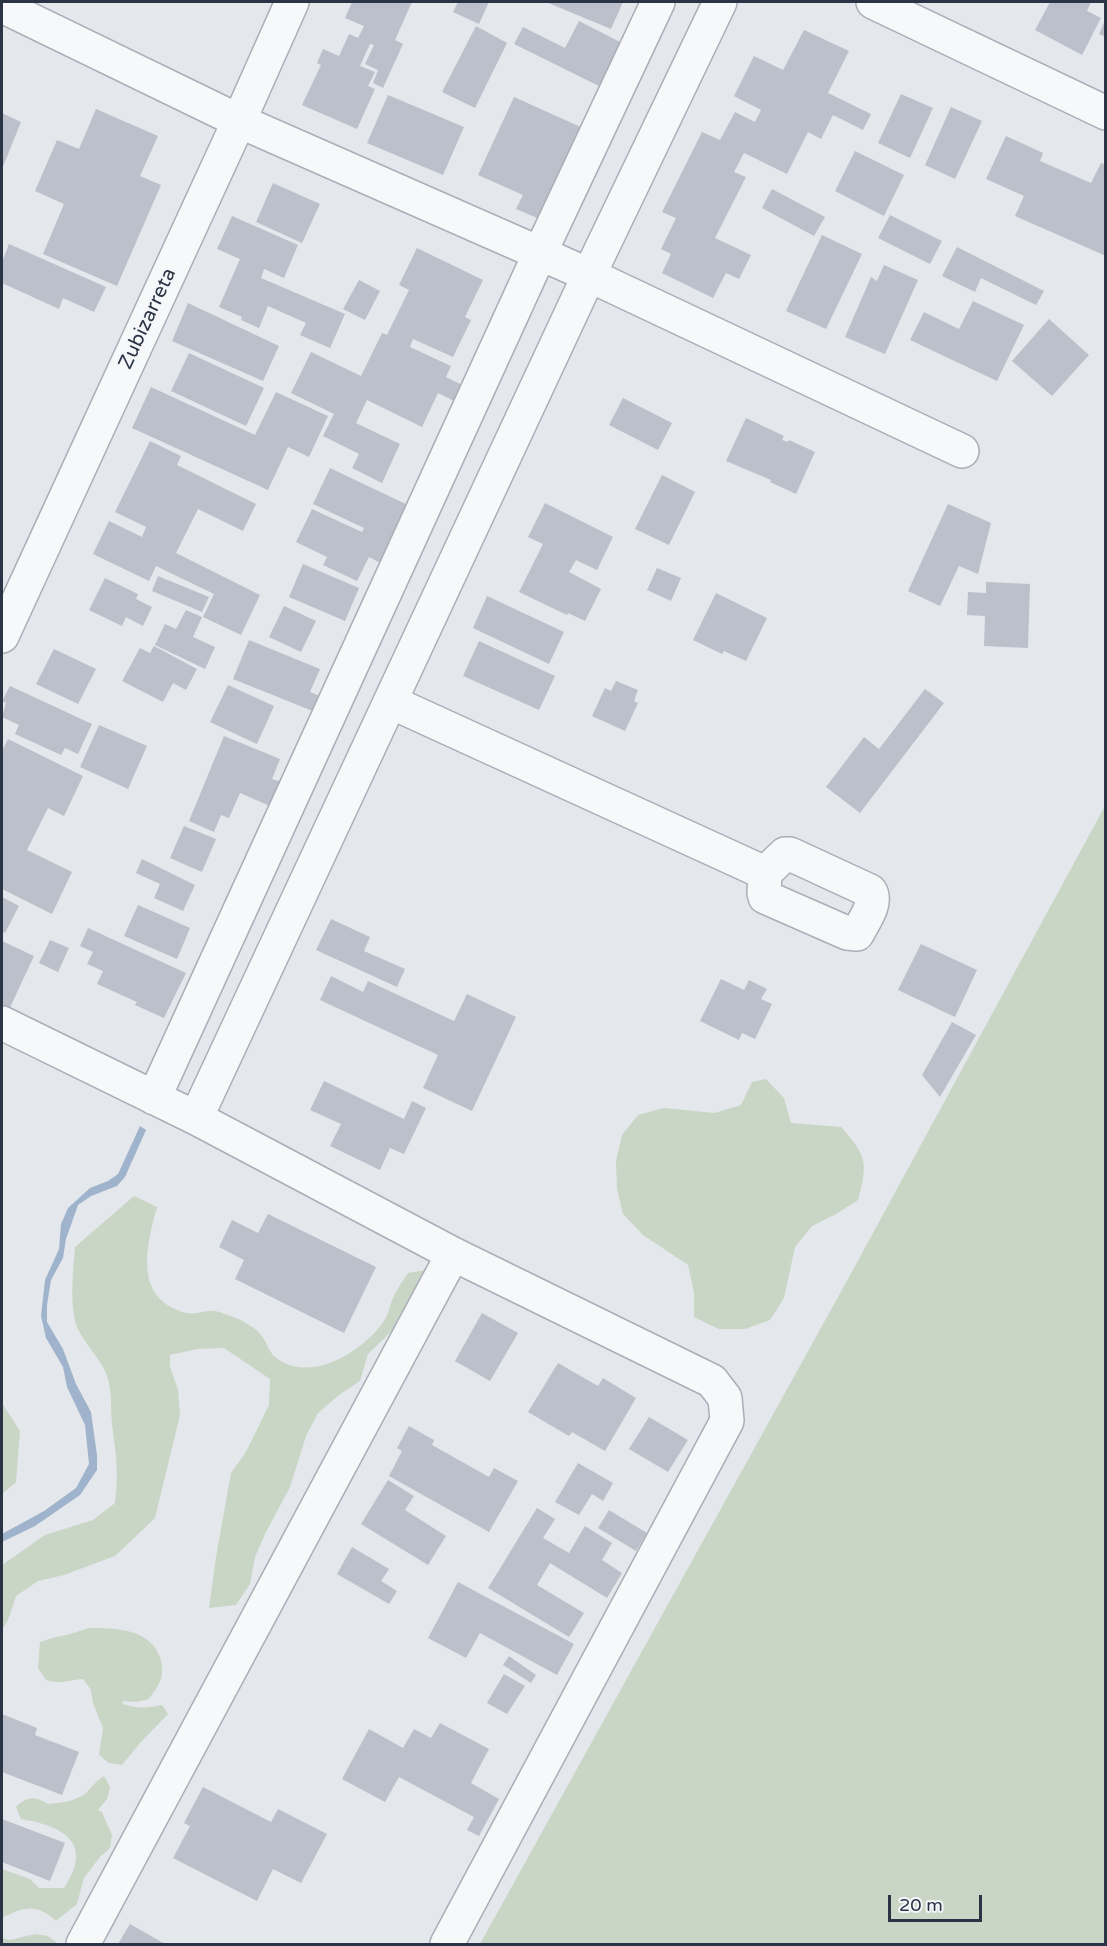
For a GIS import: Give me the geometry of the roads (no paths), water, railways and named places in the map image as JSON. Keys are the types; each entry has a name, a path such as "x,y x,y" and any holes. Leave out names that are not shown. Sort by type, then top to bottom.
{"street":[{"name":"Zubizarreta","path":"2,636 292,2"},
{"path":"154,1098 540,253 658,2"},
{"path":"196,1118 392,702 589,275 720,2"},
{"path":"873,2 1106,113"},
{"path":"2,6 239,121 589,275 962,451"},
{"path":"392,702 765,873"},
{"path":"2,1023 196,1118 453,1254 712,1381 724,1398 727,1421 447,1944"},
{"path":"83,1944 453,1254"}],"water":[{"path":"140,1126 146,1130 125,1177 117,1186 91,1196 78,1205 66,1239 63,1258 51,1280 47,1305 47,1322 63,1349 76,1384 91,1412 97,1470 80,1495 35,1526 2,1542 2,1534 44,1511 76,1488 89,1464 85,1425 67,1387 63,1367 46,1338 41,1316 45,1280 59,1249 61,1224 68,1208 90,1188 118,1174"}]}
